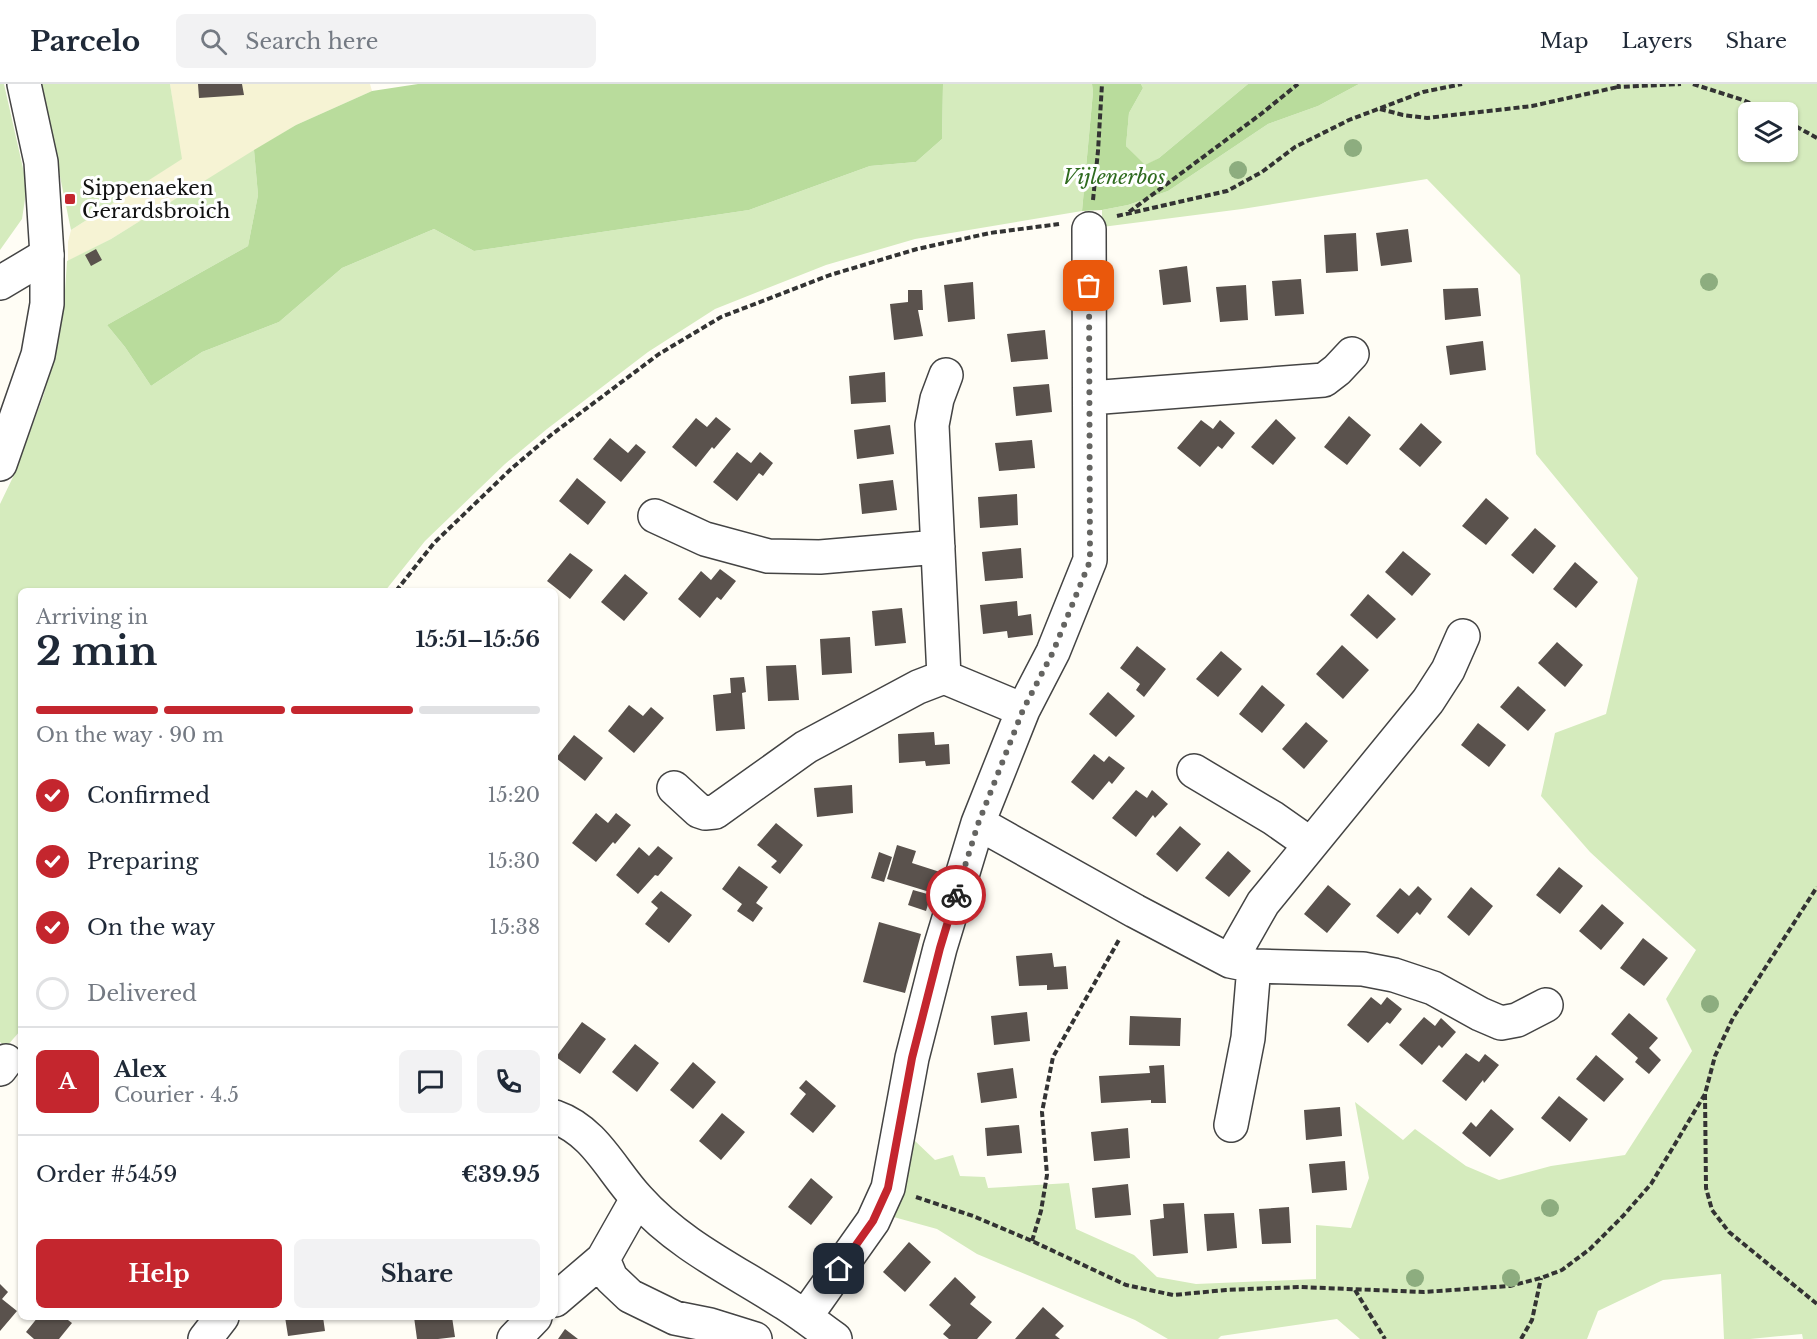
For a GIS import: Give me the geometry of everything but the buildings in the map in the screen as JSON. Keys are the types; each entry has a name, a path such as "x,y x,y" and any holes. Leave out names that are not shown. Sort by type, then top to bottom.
{"street":[{"path":"0,464 38,355 47,304 42,162 24,84"},
{"path":"805,1317 873,1221 888,1188 912,1058 940,948 978,824 1023,710 1053,652 1090,561 1090,398 1083,220"},
{"path":"0,283 47,255"},
{"path":"1090,398 1324,380 1352,354"},
{"path":"944,677 932,425 937,399 946,375"},
{"path":"655,516 705,539 768,556 820,557 938,547"},
{"path":"1231,1125 1248,1038 1242,964 1263,903 1428,701 1448,670 1463,636"},
{"path":"674,788 699,811 715,812 806,747 918,687 944,677 1023,710"},
{"path":"1194,771 1310,844"},
{"path":"978,824 1135,911 1242,964 1363,969 1394,975 1433,988 1501,1023 1517,1020 1546,1005"},
{"path":"558,1118 579,1129 595,1144 637,1199 669,1230 805,1317 835,1339"},
{"path":"558,1297 603,1259 637,1199"},
{"path":"603,1259 611,1278 630,1296 675,1318 710,1325 755,1339"},
{"path":"205,1339 220,1320"},
{"path":"514,1339 532,1320"}],"path":[{"path":"398,588 434,543 511,469 551,435 659,354 721,317 830,275 917,249 990,233 1083,220 1098,151 1101,84"},
{"path":"1298,84 1126,214 1227,191 1262,172 1295,147 1349,120 1423,92 1462,84"},
{"path":"1380,109 1427,118 1532,106 1619,86 1681,84"},
{"path":"1693,84 1747,102"},
{"path":"1798,128 1817,138"},
{"path":"1817,887 1733,1018 1715,1056 1706,1094 1706,1188 1712,1210 1729,1232 1817,1304"},
{"path":"1032,1241 1041,1211 1047,1175 1042,1112 1053,1057 1135,911"},
{"path":"888,1188 973,1216 1126,1285 1162,1293 1299,1287 1424,1292 1510,1286 1562,1270 1590,1249 1651,1184 1706,1094"},
{"path":"1521,1339 1532,1320 1541,1278"},
{"path":"1355,1290 1385,1339"}],"shaded area":[{"path":"170,84 370,84 372,91 296,125 111,239 68,261 68,242 71,230 181,159"}],"green space":[{"path":"0,84 4,84 27,186 22,219 0,250"},
{"path":"41,84 170,84 182,159 71,230"},
{"path":"418,84 943,84 942,139 916,162 870,166 749,210 474,251 434,229 342,268 279,322 202,352 151,386 107,325 248,246 258,195 254,150 296,125 372,91"},
{"path":"943,84 1092,84 1082,211 915,239 826,265 715,309 648,352 505,464 425,541 387,588 18,588 18,1033 6,1047 0,1042 0,504 13,477 44,394 65,291 67,261 111,239 254,150 258,195 248,246 107,325 151,386 202,352 279,322 342,268 434,229 474,251 749,210 870,166 916,162 942,139"},
{"name":"Vijlenerbos","path":"1092,84 1141,84 1143,88 1129,113 1126,146 1145,165 1159,158 1248,84 1359,84 1318,106 1268,124 1168,191 1128,205 1082,211"},
{"path":"1141,84 1248,84 1159,158 1145,166 1126,146 1129,113 1143,88"},
{"path":"1359,84 1817,84 1817,1339 1803,1339 1802,1334 1724,1339 1721,1274 1663,1280 1598,1311 1587,1339 1360,1339 1337,1319 1221,1336 1218,1339 1168,1339 1135,1320 977,1254 937,1229 890,1216 906,1175 914,1140 935,1160 953,1155 960,1176 985,1177 988,1188 1069,1183 1076,1229 1134,1255 1157,1277 1196,1284 1316,1279 1316,1225 1351,1228 1369,1178 1355,1102 1403,1140 1415,1129 1466,1166 1499,1180 1551,1166 1625,1155 1692,1051 1666,999 1696,950 1590,852 1541,796 1555,733 1606,714 1638,578 1536,454 1520,275 1427,179 1242,209 1102,227 1102,210 1128,205 1168,191 1268,124 1318,106"}],"way so far":[{"path":"956,895 978,824 1023,710 1053,652 1090,561 1089,286"}],"place":[{"name":"Sippenaeken Gerardsbroich","path":"70,199"}],"route":[{"path":"839,1269 873,1221 888,1188 912,1058 956,895"}]}
